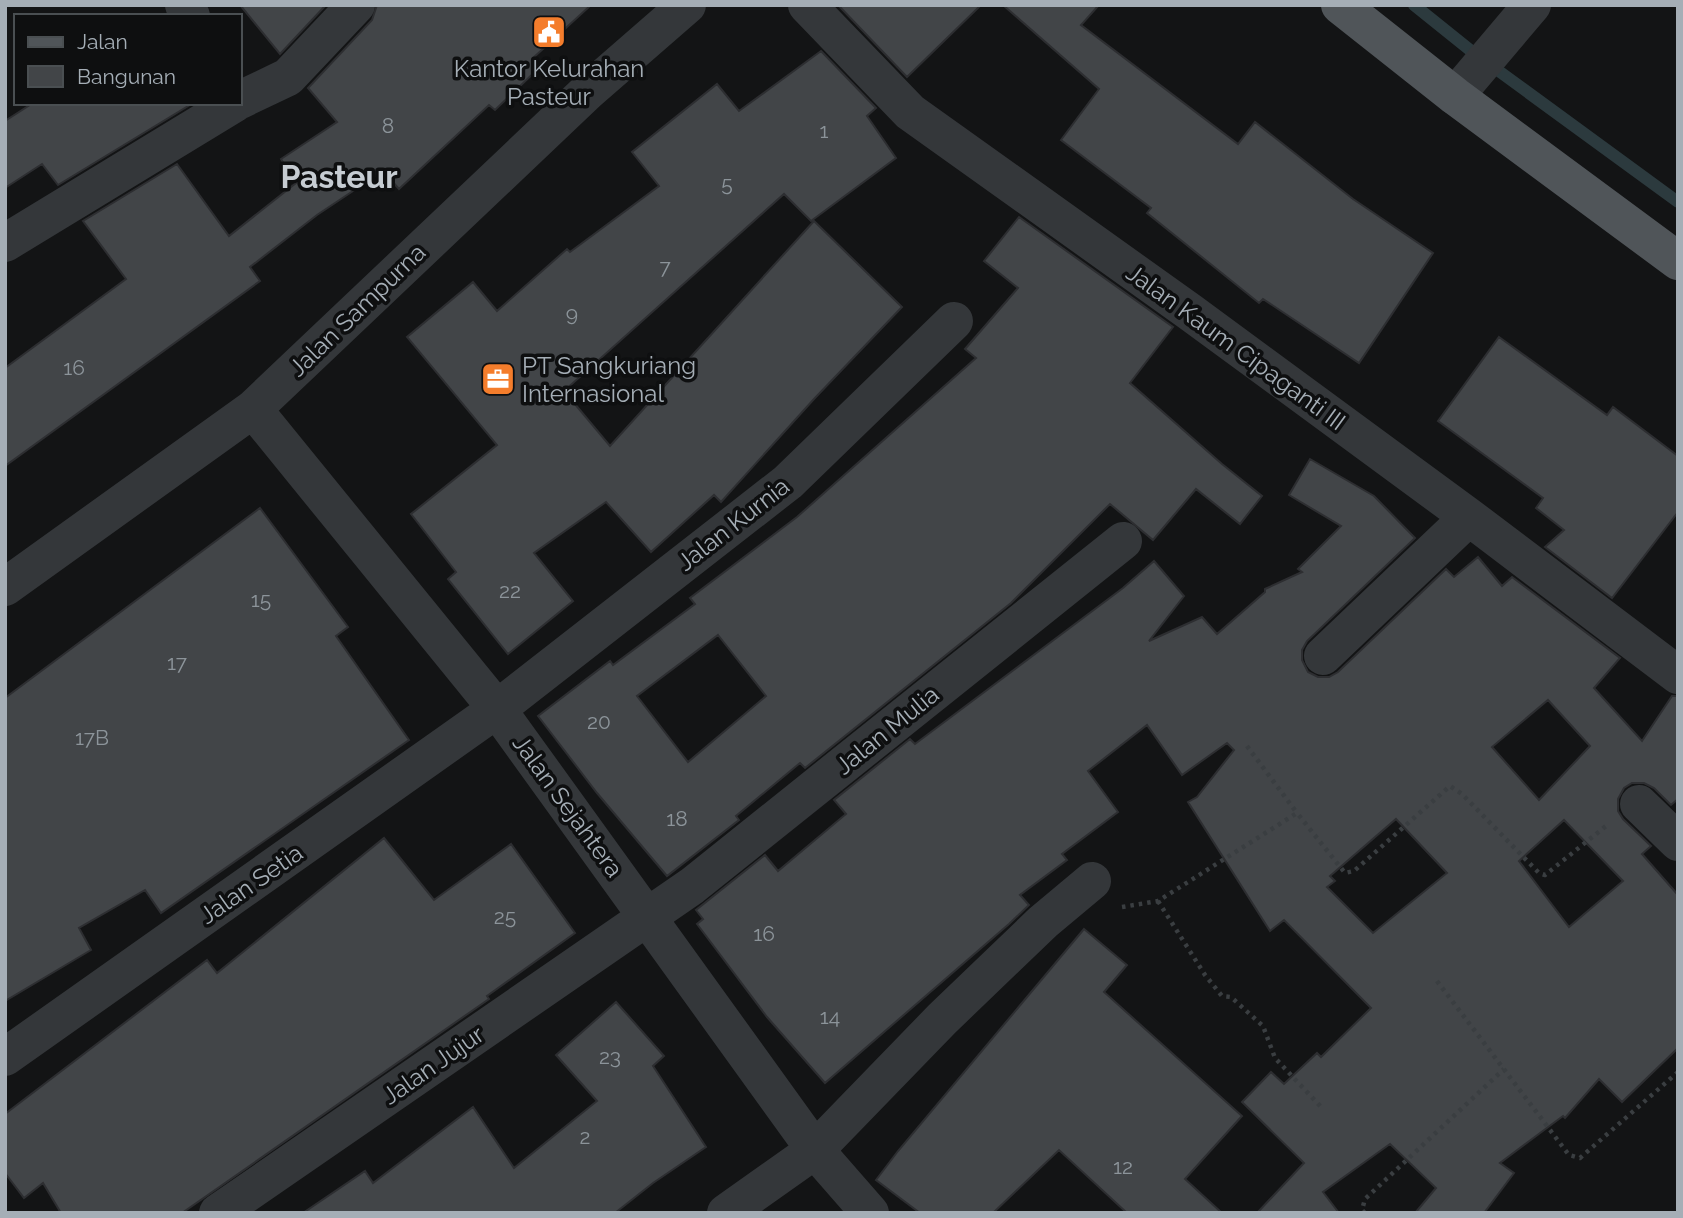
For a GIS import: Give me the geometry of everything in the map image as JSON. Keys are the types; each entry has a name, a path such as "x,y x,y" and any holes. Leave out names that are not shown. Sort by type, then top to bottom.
{"main road":[{"path":"1340,5 1455,96 1678,261"}],"street":[{"path":"242,95 288,77 356,5"},
{"name":"Jalan Sampurna","path":"5,587 253,409 587,92 687,5"},
{"name":"Jalan Kaum Cipaganti III","path":"807,5 910,112 1190,312 1678,675"},
{"path":"1455,96 1532,5"},
{"path":"5,243 226,105"},
{"name":"Jalan Kurnia","path":"497,709 788,482 954,321"},
{"name":"Jalan Sejahtera","path":"253,409 497,709 815,1150 870,1213"},
{"path":"1322,656 1469,517"},
{"name":"Jalan Mulia","path":"649,917 703,877 1123,541"},
{"name":"Jalan Setia","path":"5,1057 497,709"},
{"path":"1639,804 1678,842"},
{"path":"726,1213 815,1150 942,1019 1043,922 1104,894"},
{"name":"Jalan Jujur","path":"218,1213 649,917"}],"path":[{"path":"1247,746 1345,873 1354,871 1450,786 1462,794 1539,873 1545,875 1628,808 1639,804"},
{"path":"1104,894 1126,908 1158,901 1297,813"},
{"path":"1158,901 1205,975 1222,996 1231,998 1263,1026 1275,1058 1322,1108"},
{"path":"1437,981 1569,1155 1580,1158 1678,1072"},
{"path":"1365,1213 1362,1210 1365,1199 1504,1069"}],"building":[{"path":"240,5 326,5 280,54"},
{"path":"377,5 591,5 533,58 541,66 495,110 489,105 399,189 383,171 317,215 250,267 260,281 5,466 5,368 126,279 83,221 177,164 229,236 296,183 281,159 337,122 308,88 372,20"},
{"path":"838,5 981,5 907,77"},
{"path":"1003,5 1099,5 1081,25 1238,144 1255,122 1353,199 1433,253 1359,363 1263,299 1259,303 1147,213 1151,208 1061,140 1099,89"},
{"path":"821,51 876,108 867,116 896,158 811,221 784,194 564,391 610,446 814,221 902,307 721,502 714,495 651,552 606,502 534,553 573,601 508,654 448,579 456,572 411,514 497,445 407,337 473,282 497,311 567,249 570,252 659,186 632,152 717,84 739,111"},
{"path":"30,105 190,105 58,185 42,164 5,188 5,121"},
{"path":"1019,217 1173,327 1130,383 1262,496 1240,524 1196,489 1153,540 1110,504 1011,603 805,768 800,763 736,816 739,820 667,876 597,793 538,716 610,661 613,665 695,604 690,598 797,517 976,358 965,349 1018,288 984,261","holes":["718,635 766,696 688,762 637,696"]},
{"path":"1499,337 1607,415 1613,407 1678,456 1678,512 1612,598 1545,547 1564,530 1536,508 1543,498 1438,421"},
{"path":"1310,459 1374,496 1415,538 1307,641 1302,650 1302,660 1308,672 1318,677 1329,677 1338,672 1446,569 1454,577 1478,557 1502,586 1512,577 1620,658 1594,688 1642,741 1672,696 1678,696 1678,799 1671,805 1654,788 1644,783 1632,783 1624,788 1618,799 1618,811 1651,846 1642,854 1678,895 1678,1048 1622,1102 1599,1079 1565,1118 1563,1116 1500,1163 1514,1173 1484,1213 1415,1213 1436,1188 1390,1144 1323,1192 1339,1213 1257,1213 1304,1163 1242,1102 1271,1072 1284,1084 1317,1053 1321,1057 1371,1008 1284,920 1270,931 1188,802 1197,797 1234,750 1227,743 1182,775 1147,725 1088,771 1118,812 1062,854 1067,860 1020,895 1029,905 1009,924 825,1083 767,1017 697,924 703,919 696,910 765,855 778,871 846,814 834,800 910,739 915,744 1123,588 1154,561 1184,596 1149,641 1202,617 1217,634 1265,592 1265,589 1302,572 1298,569 1341,526 1289,495","holes":["1548,700 1590,746 1539,800 1492,747","1396,819 1447,873 1373,933 1327,887 1335,881 1330,876","1564,820 1623,881 1569,927 1519,861"]},
{"path":"260,508 348,627 336,636 409,740 161,913 145,890 79,928 91,950 5,1001 5,698"},
{"path":"384,838 434,900 511,844 575,933 487,996 489,999 182,1213 61,1213 43,1183 24,1198 5,1173 5,1114 207,960 217,973"},
{"path":"1084,929 1127,965 1104,992 1242,1116 1185,1179 1222,1213 1127,1213 1059,1150 993,1213 920,1213 876,1180"},
{"path":"616,1002 664,1056 653,1066 706,1147 615,1213 303,1213 365,1171 373,1183 473,1107 514,1168 597,1101 556,1055"}],"waterway":[{"path":"1414,5 1470,50"},
{"path":"1496,69 1678,202"}],"place":[{"name":"Kantor Kelurahan Pasteur","path":"549,32"},
{"name":"PT Sangkuriang Internasional","path":"498,379"}],"district":[{"name":"Pasteur","path":"339,176"}]}
